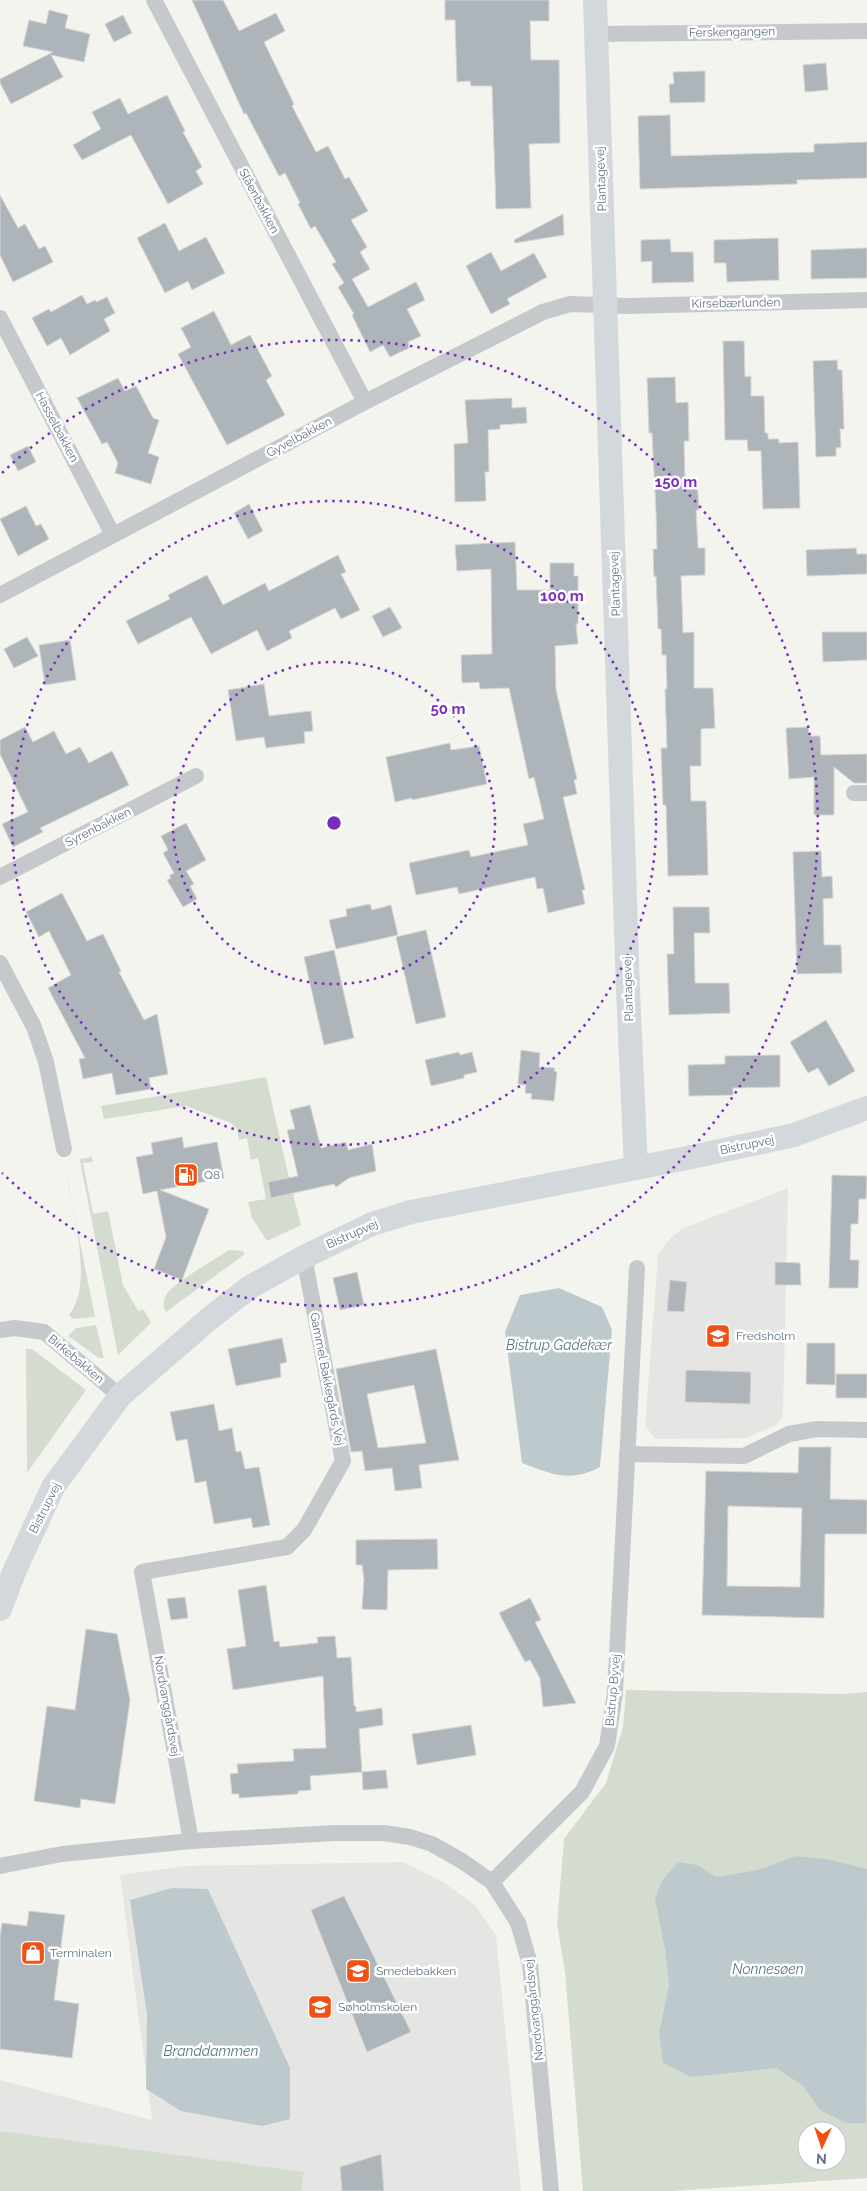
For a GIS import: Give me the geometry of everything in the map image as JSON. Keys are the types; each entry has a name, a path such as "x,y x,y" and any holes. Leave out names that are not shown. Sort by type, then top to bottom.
{"street":[{"name":"Slåenbakken","path":"154,0 365,402"},
{"name":"Plantagevej","path":"595,0 628,990 636,1168"},
{"name":"Ferskengangen","path":"596,34 867,31"},
{"name":"Kirsebærlunden","path":"606,306 867,300"},
{"name":"Gyvelbakken","path":"0,595 365,402 543,312 570,304 606,306"},
{"name":"Hasselbakken","path":"0,318 113,535"},
{"name":"Syrenbakken","path":"0,877 196,776"},
{"path":"0,963 34,1027 46,1062 64,1149"},
{"name":"Bistrupvej","path":"0,1609 14,1572 53,1487 120,1396 209,1318 250,1287 304,1257 372,1224 411,1212 794,1135 867,1108"},
{"name":"Gammel Bakkegårds Vej","path":"142,1572 287,1547 304,1530 343,1460 304,1257"},
{"name":"Bistrup Byvej","path":"492,1882 582,1792 607,1746 615,1693 637,1268"},
{"name":"Birkebakken","path":"0,1330 15,1328 44,1332 120,1396"},
{"path":"627,1454 744,1456 789,1434 817,1429 867,1430"},
{"name":"Nordvanggårdsvej","path":"142,1572 191,1841"},
{"name":"Nordvanggårdsvej","path":"0,1866 62,1854 191,1841 335,1833 384,1834 410,1837 432,1844 462,1860 492,1882 518,1923 530,1964 551,2191"}],"shaded area":[{"path":"266,1077 301,1225 267,1241 252,1218 248,1202 266,1199 258,1158 251,1160 247,1138 239,1140 237,1129 231,1123 186,1106 104,1119 101,1106"},
{"path":"92,1157 93,1162 83,1163 93,1214 108,1211 123,1285 138,1311 144,1310 151,1323 118,1355 80,1161 80,1159"},
{"path":"65,1167 95,1317 73,1319 69,1315 77,1301 81,1264 76,1223"},
{"name":"Fredsholm","path":"788,1188 783,1417 775,1426 745,1438 656,1439 645,1426 658,1255 670,1238 684,1228"},
{"path":"227,1251 242,1251 245,1254 166,1312 164,1300 170,1290"},
{"path":"96,1325 104,1358 99,1358 68,1336 76,1328"},
{"path":"26,1349 32,1349 86,1390 27,1473"},
{"path":"626,1690 844,1694 867,1692 867,2178 672,2191 583,2191 565,1972 557,1923 564,1839 606,1783 623,1727"},
{"name":"Søholmskolen","path":"403,1862 443,1882 474,1904 496,1935 521,2191 0,2191 0,2080 152,2120 120,1875 186,1866"},
{"path":"0,2131 304,2172 301,2191 0,2191"}],"water":[{"name":"Bistrup Gadekær","path":"559,1288 602,1307 612,1330 600,1467 579,1475 570,1476 542,1471 522,1463 505,1332 520,1295"},
{"name":"Nonnesøen","path":"796,1856 827,1859 867,1869 866,2123 847,2123 847,2121 842,2121 820,2110 802,2085 776,2068 691,2077 663,2063 659,2034 669,1985 665,1949 655,1899 662,1881 678,1862 697,1865 717,1877 758,1870"},
{"name":"Branddammen","path":"172,1888 208,1889 290,2068 290,2119 262,2126 181,2111 146,2089 147,2015 130,1900"}],"building":[{"path":"192,0 223,0 239,31 276,13 285,31 264,42 294,104 292,106 316,152 328,146 345,179 349,177 368,211 351,220 367,247 360,252 370,269 352,279 368,307 416,282 425,300 407,309 421,336 408,342 409,348 390,357 383,345 370,352 352,315 354,314 338,287 344,283 332,264 336,262 315,226 311,229 285,173 279,176 246,113 244,114"},
{"path":"445,0 549,0 549,21 530,21 531,60 559,60 560,143 529,144 531,208 496,209 492,86 471,86 470,81 457,82 455,20 445,20"},
{"path":"49,10 68,15 65,28 90,34 84,62 51,55 63,77 11,104 0,83 0,79 53,52 23,46 29,20 46,24"},
{"path":"123,15 132,33 114,42 105,24"},
{"path":"826,63 828,90 805,92 803,65"},
{"path":"705,71 705,102 670,103 669,84 674,84 673,72"},
{"path":"167,95 185,131 183,132 202,167 196,171 203,184 168,204 131,135 82,160 73,145 101,129 92,112 120,98 128,114"},
{"path":"670,115 671,156 814,152 814,144 867,142 867,178 797,180 797,184 640,189 638,116"},
{"path":"0,195 18,228 25,224 39,249 45,246 53,262 13,282 0,255"},
{"path":"563,214 564,235 515,243 514,240"},
{"path":"165,223 179,251 206,237 225,273 192,290 188,281 165,293 137,238"},
{"path":"778,238 779,280 727,282 726,263 714,263 714,240"},
{"path":"670,239 671,252 693,252 694,282 652,283 652,261 641,262 641,240"},
{"path":"867,248 867,278 811,279 811,250"},
{"path":"491,252 501,271 534,253 547,277 507,299 510,304 491,314 466,266"},
{"path":"82,295 87,304 107,297 115,313 104,319 110,331 70,355 61,338 47,346 32,318 49,309 51,312"},
{"path":"214,311 231,345 250,335 272,376 266,380 285,415 227,445 178,354 191,347 181,328"},
{"path":"723,341 744,341 745,377 751,376 751,396 764,396 765,433 768,433 768,439 779,439 779,443 798,442 800,508 763,509 761,451 748,451 747,440 725,440"},
{"path":"837,360 838,370 842,370 844,429 840,429 841,447 836,448 836,456 816,457 813,361"},
{"path":"675,377 676,403 688,402 689,441 684,441 685,479 697,479 699,510 696,510 698,548 705,548 705,575 681,576 683,633 694,632 694,688 713,688 715,728 701,729 701,766 690,766 691,801 706,801 708,875 668,876 666,805 663,805 661,748 667,748 666,655 662,655 661,629 658,629 656,576 654,577 653,549 657,549 656,511 652,433 649,433 647,378"},
{"path":"118,378 125,391 136,386 153,418 159,420 148,453 159,457 151,484 115,473 118,463 107,442 102,444 77,398"},
{"path":"512,398 512,408 526,407 527,423 500,425 500,429 488,430 489,472 485,472 486,501 455,502 454,444 468,443 465,400"},
{"path":"28,446 36,462 18,471 10,455"},
{"path":"249,504 263,531 248,539 234,513"},
{"path":"26,506 36,526 41,524 49,539 18,556 0,519"},
{"path":"515,542 517,590 550,590 550,563 574,563 574,576 578,576 578,624 576,624 578,644 555,646 556,690 577,779 574,780 577,794 563,797 585,890 582,890 585,904 548,913 543,888 537,889 535,877 459,894 457,887 416,895 409,863 469,850 471,857 528,845 523,824 544,819 534,777 529,779 509,688 480,689 479,682 462,683 461,655 492,654 491,569 457,571 455,545"},
{"path":"856,548 857,554 867,554 867,574 807,576 806,550"},
{"path":"338,555 346,572 341,574 360,610 341,619 335,608 289,631 292,638 267,651 257,630 211,654 191,617 138,644 126,621 170,599 168,595 207,575 223,605 265,583 269,591"},
{"path":"390,607 402,628 383,637 372,616"},
{"path":"822,632 867,632 867,660 823,662"},
{"path":"27,637 38,656 14,668 4,649"},
{"path":"70,640 76,680 45,685 39,645"},
{"path":"264,684 269,716 311,711 313,731 304,732 305,743 266,748 264,737 236,741 228,690"},
{"path":"25,727 33,742 54,731 66,754 80,747 89,763 112,751 129,785 40,828 43,832 13,847 2,824 28,812 0,754 0,740"},
{"path":"808,727 809,736 820,736 821,755 867,754 867,783 854,783 834,767 834,815 814,815 814,777 789,779 786,728"},
{"path":"450,743 451,750 479,746 487,784 395,802 386,757"},
{"path":"186,823 206,860 186,871 194,884 190,886 197,899 183,907 167,880 174,873 163,853 168,850 161,836"},
{"path":"821,851 822,877 832,876 833,898 823,899 824,945 841,945 842,973 797,974 793,852"},
{"path":"62,893 87,941 103,934 121,971 119,972 144,1020 157,1014 168,1074 149,1078 151,1089 116,1095 112,1073 83,1079 79,1059 85,1058 48,988 71,975 49,931 39,937 26,912"},
{"path":"370,904 372,910 391,905 398,935 336,949 329,920 347,916 346,909"},
{"path":"673,907 709,907 710,933 694,933 695,983 729,983 730,1013 669,1015 667,954 674,954"},
{"path":"426,930 446,1017 416,1024 396,937"},
{"path":"334,950 354,1038 324,1045 304,957"},
{"path":"826,1020 855,1071 829,1086 818,1068 808,1073 790,1042"},
{"path":"521,1050 540,1053 539,1067 555,1068 554,1071 557,1072 554,1101 531,1099 532,1094 525,1093 526,1085 518,1084"},
{"path":"459,1052 460,1055 472,1052 477,1072 464,1075 464,1078 431,1086 425,1060"},
{"path":"780,1055 780,1087 733,1088 733,1095 689,1096 688,1065 725,1064 725,1056"},
{"path":"310,1105 321,1148 346,1142 348,1150 372,1144 376,1171 349,1178 336,1187 334,1184 271,1198 268,1182 298,1176 287,1130 295,1129 290,1110"},
{"path":"182,1137 184,1148 217,1142 224,1178 160,1190 209,1209 182,1280 154,1269 166,1237 157,1191 143,1194 136,1157 153,1154 151,1143"},
{"path":"832,1175 867,1176 866,1199 859,1199 858,1224 851,1224 850,1260 859,1260 858,1288 829,1288"},
{"path":"775,1262 800,1263 801,1285 775,1285"},
{"path":"357,1272 364,1305 340,1310 333,1278"},
{"path":"670,1280 687,1282 684,1312 667,1311"},
{"path":"282,1338 287,1362 280,1364 281,1377 236,1386 228,1349"},
{"path":"807,1343 835,1343 835,1385 806,1384"},
{"path":"436,1349 459,1460 419,1465 422,1488 395,1491 392,1468 365,1471 362,1451 351,1452 336,1369","holes":["414,1385 426,1443 378,1448 367,1394"]},
{"path":"686,1370 751,1372 750,1404 685,1402"},
{"path":"836,1374 867,1374 867,1398 836,1398"},
{"path":"214,1404 219,1431 232,1428 236,1452 241,1451 245,1469 259,1467 270,1525 253,1528 251,1518 214,1524 206,1481 195,1483 187,1439 176,1441 170,1412"},
{"path":"799,1447 831,1447 830,1499 867,1500 867,1534 825,1534 824,1618 702,1615 706,1471 798,1473","holes":["728,1506 802,1508 800,1587 727,1586"]},
{"path":"437,1539 438,1569 388,1570 387,1610 362,1609 364,1579 362,1565 356,1565 356,1540"},
{"path":"266,1585 274,1642 279,1641 280,1647 318,1643 317,1637 335,1636 337,1658 351,1657 356,1712 382,1708 383,1725 359,1729 362,1772 310,1776 311,1790 298,1791 298,1794 239,1798 239,1794 232,1794 230,1774 238,1773 237,1764 294,1761 293,1749 326,1748 323,1676 233,1690 227,1649 246,1646 238,1590"},
{"path":"185,1597 188,1618 171,1620 167,1599"},
{"path":"530,1598 541,1620 535,1622 576,1703 543,1707 540,1678 530,1660 525,1662 499,1613"},
{"path":"86,1629 117,1634 130,1700 115,1804 81,1799 80,1808 34,1801 47,1706 75,1710"},
{"path":"471,1725 476,1755 417,1765 412,1734"},
{"path":"386,1770 388,1788 363,1790 362,1772"},
{"name":"Smedebakken","path":"344,1896 411,2032 367,2052 311,1910"},
{"path":"29,1911 65,1915 54,2000 79,2004 72,2058 0,2049 0,1937 2,1923 27,1926"},
{"path":"381,2154 384,2191 342,2191 340,2167"}],"place":[{"name":"Q8","path":"186,1175"},
{"name":"Fredsholm","path":"718,1336"},
{"name":"Terminalen","path":"33,1953"},
{"name":"Smedebakken","path":"358,1971"},
{"name":"Søholmskolen","path":"320,2007"}]}
